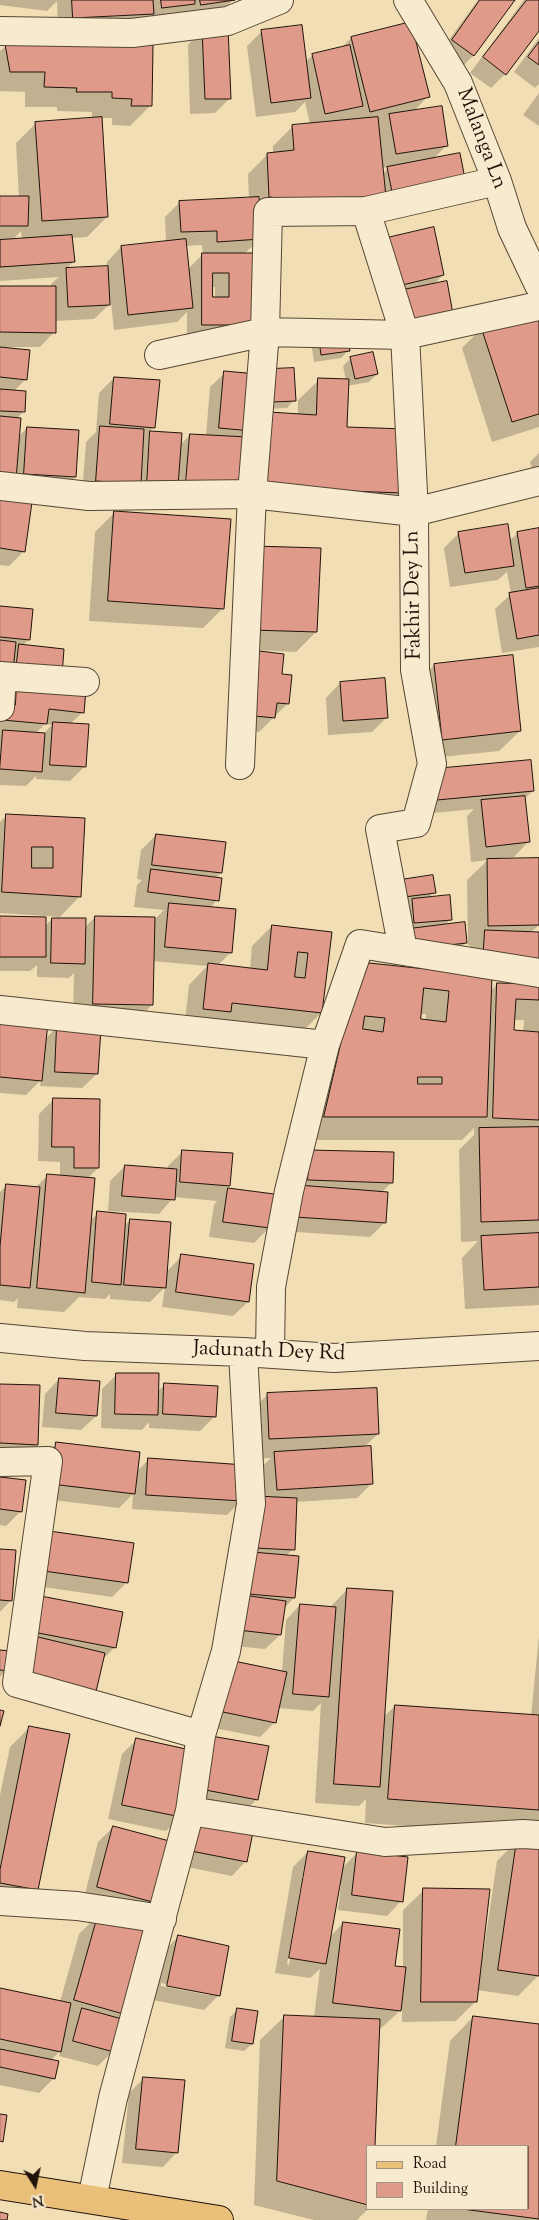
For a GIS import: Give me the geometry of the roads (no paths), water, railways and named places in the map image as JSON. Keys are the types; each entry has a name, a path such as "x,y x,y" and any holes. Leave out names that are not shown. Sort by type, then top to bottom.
{"main road":[{"path":"0,2185 219,2220"}],"street":[{"path":"0,31 132,33 228,21 279,0"},
{"name":"Malanga Ln","path":"408,0 458,82 497,181 512,228 539,285"},
{"path":"240,765 252,494 265,332 268,212 366,211 497,181"},
{"name":"Fakhir Dey Ln","path":"366,211 405,335 414,512 415,670 432,764 416,823 380,830 403,950"},
{"path":"159,355 265,332 405,335 539,306"},
{"path":"0,486 89,496 252,494 414,512 539,481"},
{"path":"0,707 1,676 85,682"},
{"path":"92,2199 113,2098 190,1811 201,1735 226,1652 251,1504 257,1352 289,1191 325,1045 360,944 539,973"},
{"path":"0,1010 325,1045"},
{"name":"Jadunath Dey Rd","path":"0,1338 85,1346 257,1352 334,1358 539,1346"},
{"path":"0,1462 48,1461 17,1683 201,1735"},
{"path":"190,1811 385,1842 523,1834 539,1835"},
{"path":"0,1901 77,1906 162,1919"}]}
